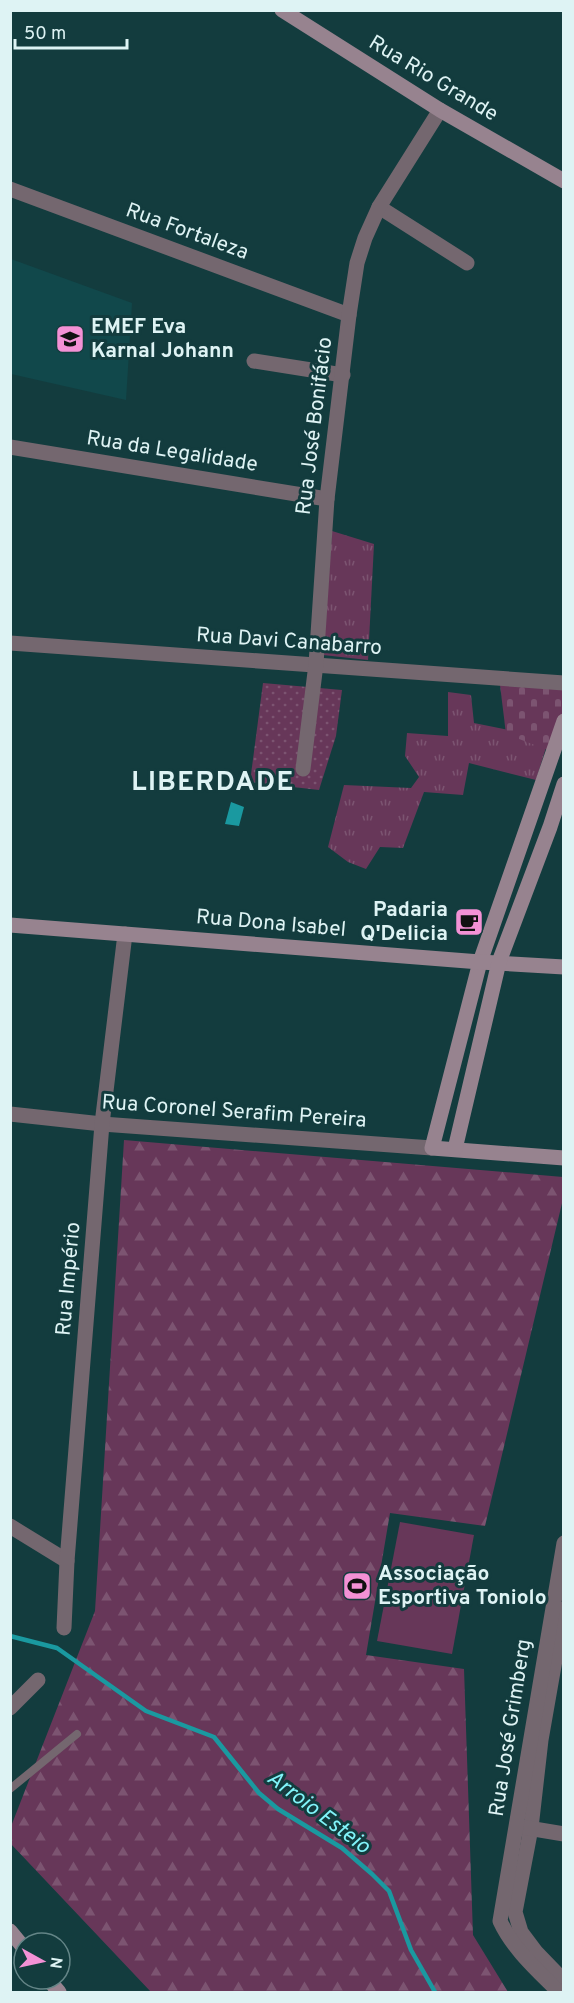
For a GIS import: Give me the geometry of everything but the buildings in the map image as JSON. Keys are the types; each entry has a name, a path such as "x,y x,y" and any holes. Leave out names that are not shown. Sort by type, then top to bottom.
{"street":[{"name":"Rua Rio Grande","path":"282,10 440,110 564,181"},
{"name":"Rua José Bonifácio","path":"303,769 316,664 327,499 357,263 379,207 440,110"},
{"name":"Rua Fortaleza","path":"10,189 349,315"},
{"path":"379,207 467,263"},
{"path":"254,361 343,375"},
{"name":"Rua da Legalidade","path":"10,447 327,499"},
{"name":"Rua Davi Canabarro","path":"10,643 564,683"},
{"path":"432,1148 480,962 530,820 559,751 564,721"},
{"path":"455,1149 499,962 564,784"},
{"path":"530,820 550,827"},
{"path":"505,890 524,897"},
{"name":"Rua Dona Isabel","path":"10,925 564,967"},
{"name":"Rua Império","path":"64,1628 67,1560 102,1124 125,934"},
{"name":"Rua Coronel Serafim Pereira","path":"10,1114 102,1124 564,1158"},
{"path":"10,1526 67,1560"},
{"name":"Rua José Grimberg","path":"564,1543 524,1828 515,1912 521,1932 536,1952 564,1981"},
{"name":"Rua José Grimberg","path":"559,1992 521,1953 506,1934 500,1921 524,1828 564,1609"},
{"path":"10,1708 38,1680"},
{"path":"524,1828 564,1834"}],"lane":[{"path":"10,1788 77,1734"}],"shaded area":[{"name":"EMEF Eva Karnal Johann","path":"11,259 132,303 126,400 11,374"}],"green space":[{"path":"332,531 374,544 368,660 323,655"},
{"path":"263,683 342,690 336,736 319,790 250,782"},
{"path":"500,685 563,689 563,721 553,752 506,734"},
{"path":"448,692 471,695 474,723 549,738 536,780 469,763 463,795 424,792 403,848 380,847 366,869 348,862 328,847 344,785 411,788 419,777 405,756 407,733 448,736"},
{"path":"124,1140 563,1177 563,1199 485,1526 390,1513 366,1655 464,1669 473,1935 508,1992 151,1992 11,1844 10,1829 95,1611"},
{"path":"400,1522 474,1535 452,1654 377,1641"}],"water":[{"path":"231,802 244,807 239,826 225,824"}],"waterway":[{"name":"Arroio Esteio","path":"10,1636 57,1648 146,1711 214,1737 259,1793 278,1809 342,1848 389,1891 411,1950 435,1992"}],"place":[{"name":"EMEF Eva Karnal Johann","path":"70,339"},
{"name":"Padaria Q'Delicia","path":"469,922"},
{"name":"Associação Esportiva Toniolo","path":"357,1586"}],"district":[{"name":"LIBERDADE","path":"213,783"}]}
